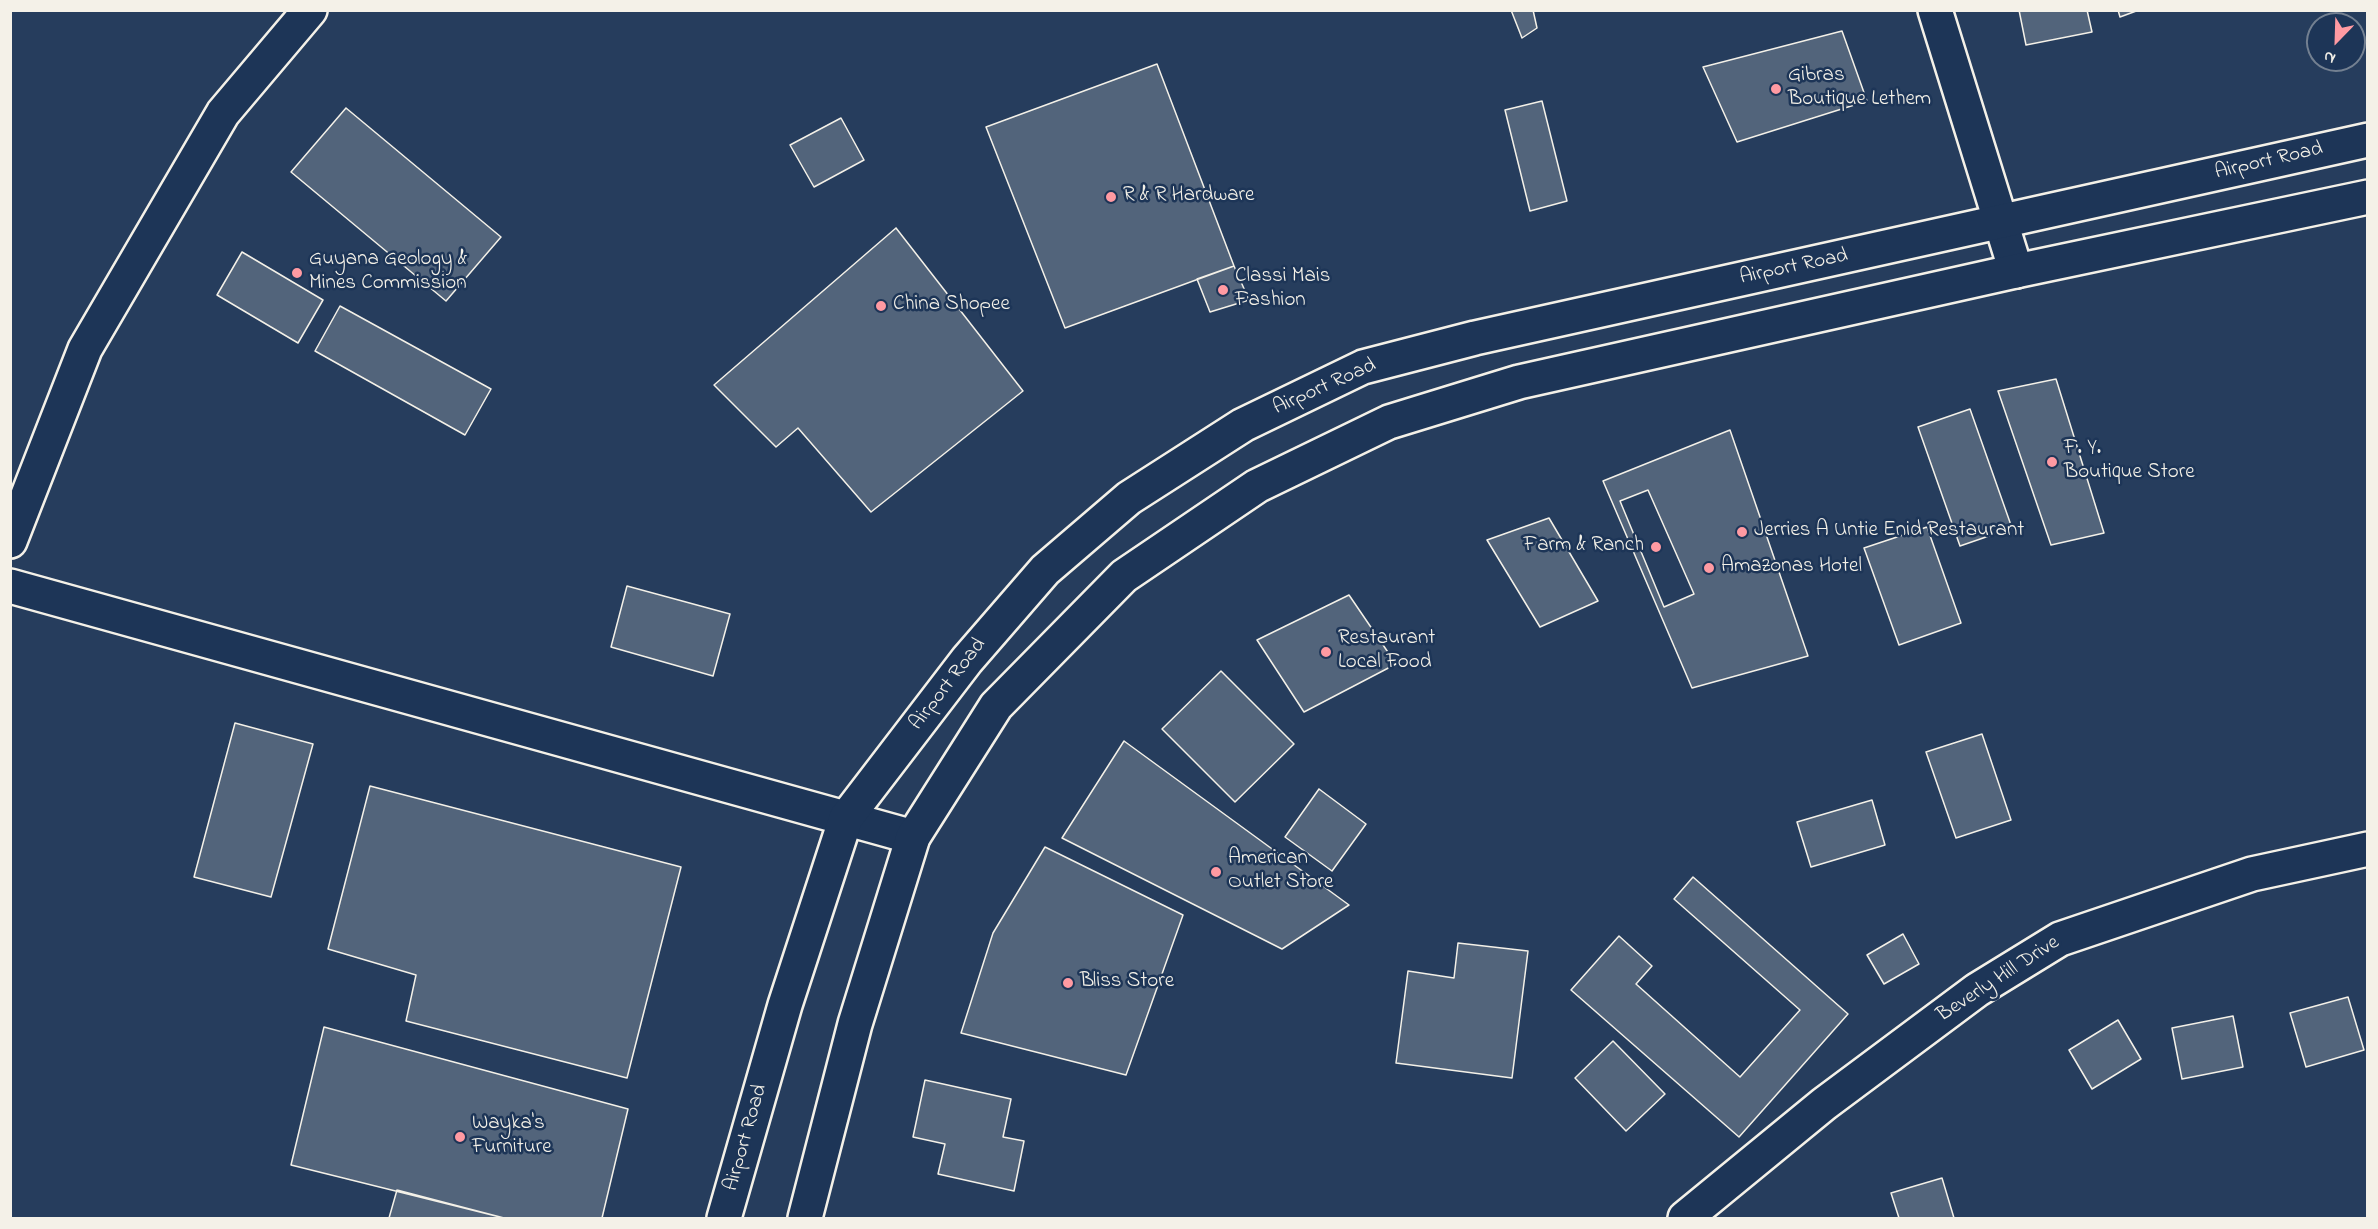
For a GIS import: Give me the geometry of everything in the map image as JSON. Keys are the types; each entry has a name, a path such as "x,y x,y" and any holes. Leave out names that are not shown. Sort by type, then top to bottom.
{"street":[{"path":"10,540 85,349 223,113 310,10"},
{"path":"1935,10 2016,271"},
{"name":"Airport Road","path":"724,1218 785,1005 846,818 967,660 1046,570 1129,498 1243,425 1374,364 1475,338 2367,140"},
{"path":"805,1218 855,1024 913,837 996,706 1124,576 1257,486 1389,422 1519,382 2016,271 2367,197"},
{"path":"10,586 913,837"},
{"name":"Beverly Hill Drive","path":"1685,1218 1824,1104 1958,1004 2060,939 2252,874 2367,849"}],"building":[{"path":"1511,10 1533,10 1537,28 1522,38"},
{"path":"2019,10 2087,10 2092,32 2026,45"},
{"path":"2118,10 2139,10 2120,17"},
{"name":"Gibras Boutique Lethem","path":"1842,31 1867,101 1737,142 1703,67"},
{"name":"R & R Hardware","path":"1157,64 1234,266 1065,328 986,127"},
{"path":"1542,101 1567,201 1530,211 1505,110"},
{"path":"346,108 501,237 446,301 291,172"},
{"path":"841,118 864,160 814,187 790,145"},
{"name":"China Shopee","path":"896,228 1023,391 871,512 798,428 776,447 714,385"},
{"path":"242,252 323,300 298,343 217,295"},
{"name":"Classi Mais Fashion","path":"1234,266 1249,300 1210,312 1197,279"},
{"path":"340,306 491,389 465,435 315,351"},
{"name":"F. Y. Boutique Store","path":"2056,379 2104,533 2051,545 1998,391"},
{"path":"1970,409 2012,528 1960,546 1918,427"},
{"name":"Amazonas Hotel","path":"1730,430 1808,656 1692,688 1603,481"},
{"name":"Farm & Ranch","path":"1648,490 1694,594 1664,607 1620,501"},
{"path":"1549,518 1598,601 1540,627 1487,540"},
{"path":"1927,527 1961,623 1899,645 1864,548"},
{"path":"627,586 730,614 713,676 611,647"},
{"name":"Restaurant Local Food","path":"1349,595 1396,664 1304,712 1257,640"},
{"path":"1221,671 1294,744 1235,802 1162,729"},
{"path":"235,723 313,744 271,897 194,877"},
{"path":"1982,734 2011,820 1956,838 1926,752"},
{"name":"American Outlet Store","path":"1124,741 1349,905 1282,949 1062,838"},
{"path":"370,786 681,867 627,1078 406,1021 416,975 328,949"},
{"path":"1319,789 1366,824 1332,871 1285,837"},
{"path":"1872,800 1885,845 1811,867 1797,822"},
{"name":"Bliss Store","path":"1045,847 1183,915 1126,1075 961,1033 993,933"},
{"path":"1693,877 1848,1014 1739,1137 1571,990 1619,936 1652,966 1636,984 1740,1077 1800,1010 1674,899"},
{"path":"1903,934 1919,964 1884,984 1867,955"},
{"path":"1458,943 1528,951 1512,1078 1396,1063 1408,971 1454,978"},
{"path":"2348,997 2364,1050 2306,1067 2290,1013"},
{"path":"2233,1016 2243,1067 2182,1079 2172,1028"},
{"path":"2118,1020 2141,1059 2092,1089 2069,1050"},
{"name":"Wayka's Furniture","path":"324,1027 628,1109 602,1218 504,1218 291,1165"},
{"path":"1613,1041 1665,1094 1626,1131 1575,1078"},
{"path":"925,1080 1011,1099 1003,1137 1024,1141 1014,1191 938,1174 945,1144 913,1137"},
{"path":"1942,1178 1954,1218 1899,1218 1891,1193"},
{"path":"397,1190 504,1218 389,1218"}],"place":[{"name":"Gibras Boutique Lethem","path":"1776,89"},
{"name":"R & R Hardware","path":"1111,197"},
{"name":"Guyana Geology & Mines Commission","path":"297,273"},
{"name":"Classi Mais Fashion","path":"1223,290"},
{"name":"China Shopee","path":"881,306"},
{"name":"F. Y. Boutique Store","path":"2052,462"},
{"name":"Jerries A Untie Enid Restaurant","path":"1742,532"},
{"name":"Farm & Ranch","path":"1656,547"},
{"name":"Amazonas Hotel","path":"1709,568"},
{"name":"Restaurant Local Food","path":"1326,652"},
{"name":"American Outlet Store","path":"1216,872"},
{"name":"Bliss Store","path":"1068,983"},
{"name":"Wayka's Furniture","path":"460,1137"}]}
